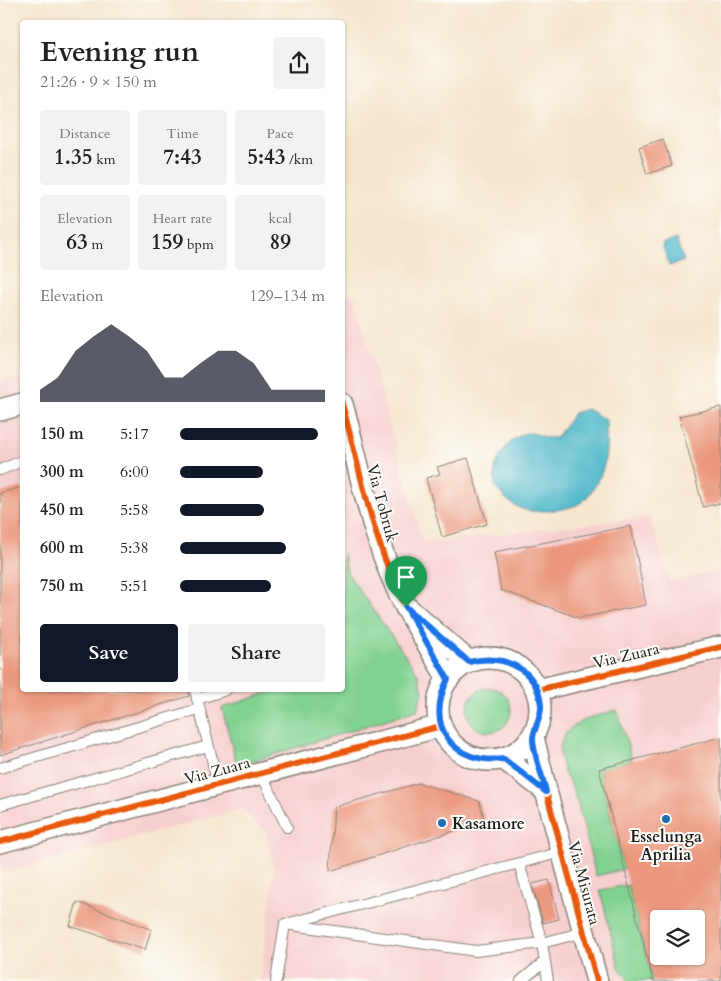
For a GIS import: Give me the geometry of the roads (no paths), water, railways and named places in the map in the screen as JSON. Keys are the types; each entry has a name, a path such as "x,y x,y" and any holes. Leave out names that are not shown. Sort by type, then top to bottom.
{"street":[{"path":"0,410 20,405"},
{"name":"Via Tobruk","path":"345,415 381,548 394,584 448,679"},
{"name":"Via Tobruk","path":"406,607 469,662"},
{"name":"Via Zuara","path":"537,690 721,647"},
{"path":"485,658 501,659 516,666 529,676 537,690 541,706 539,722 532,738 515,754 504,759 488,761 473,758 459,751 448,740 441,726 438,710 440,693 448,679 457,669 469,662 485,658"},
{"name":"Via Zuara","path":"0,842 441,726"},
{"name":"Via Misurata","path":"532,738 597,981"},
{"path":"504,759 546,792"}],"lane":[{"path":"0,470 20,463"},
{"path":"0,768 220,692"},
{"path":"197,700 218,784"},
{"path":"0,805 208,746"},
{"path":"261,773 287,827"},
{"path":"285,924 562,852"},
{"path":"519,863 542,943 548,981"},
{"path":"285,924 476,951 542,943 584,932"},
{"path":"276,981 285,924"},
{"path":"521,981 544,962"}],"water":[{"path":"676,239 684,261 669,266 662,244"},
{"path":"587,409 606,420 607,443 604,466 598,481 587,497 577,505 543,511 522,509 507,500 495,487 495,468 500,456 508,445 518,436 530,433 547,438 556,438 574,413"}],"place":[{"name":"Esselunga Aprilia","path":"666,819"},
{"name":"Kasamore","path":"442,823"}]}
